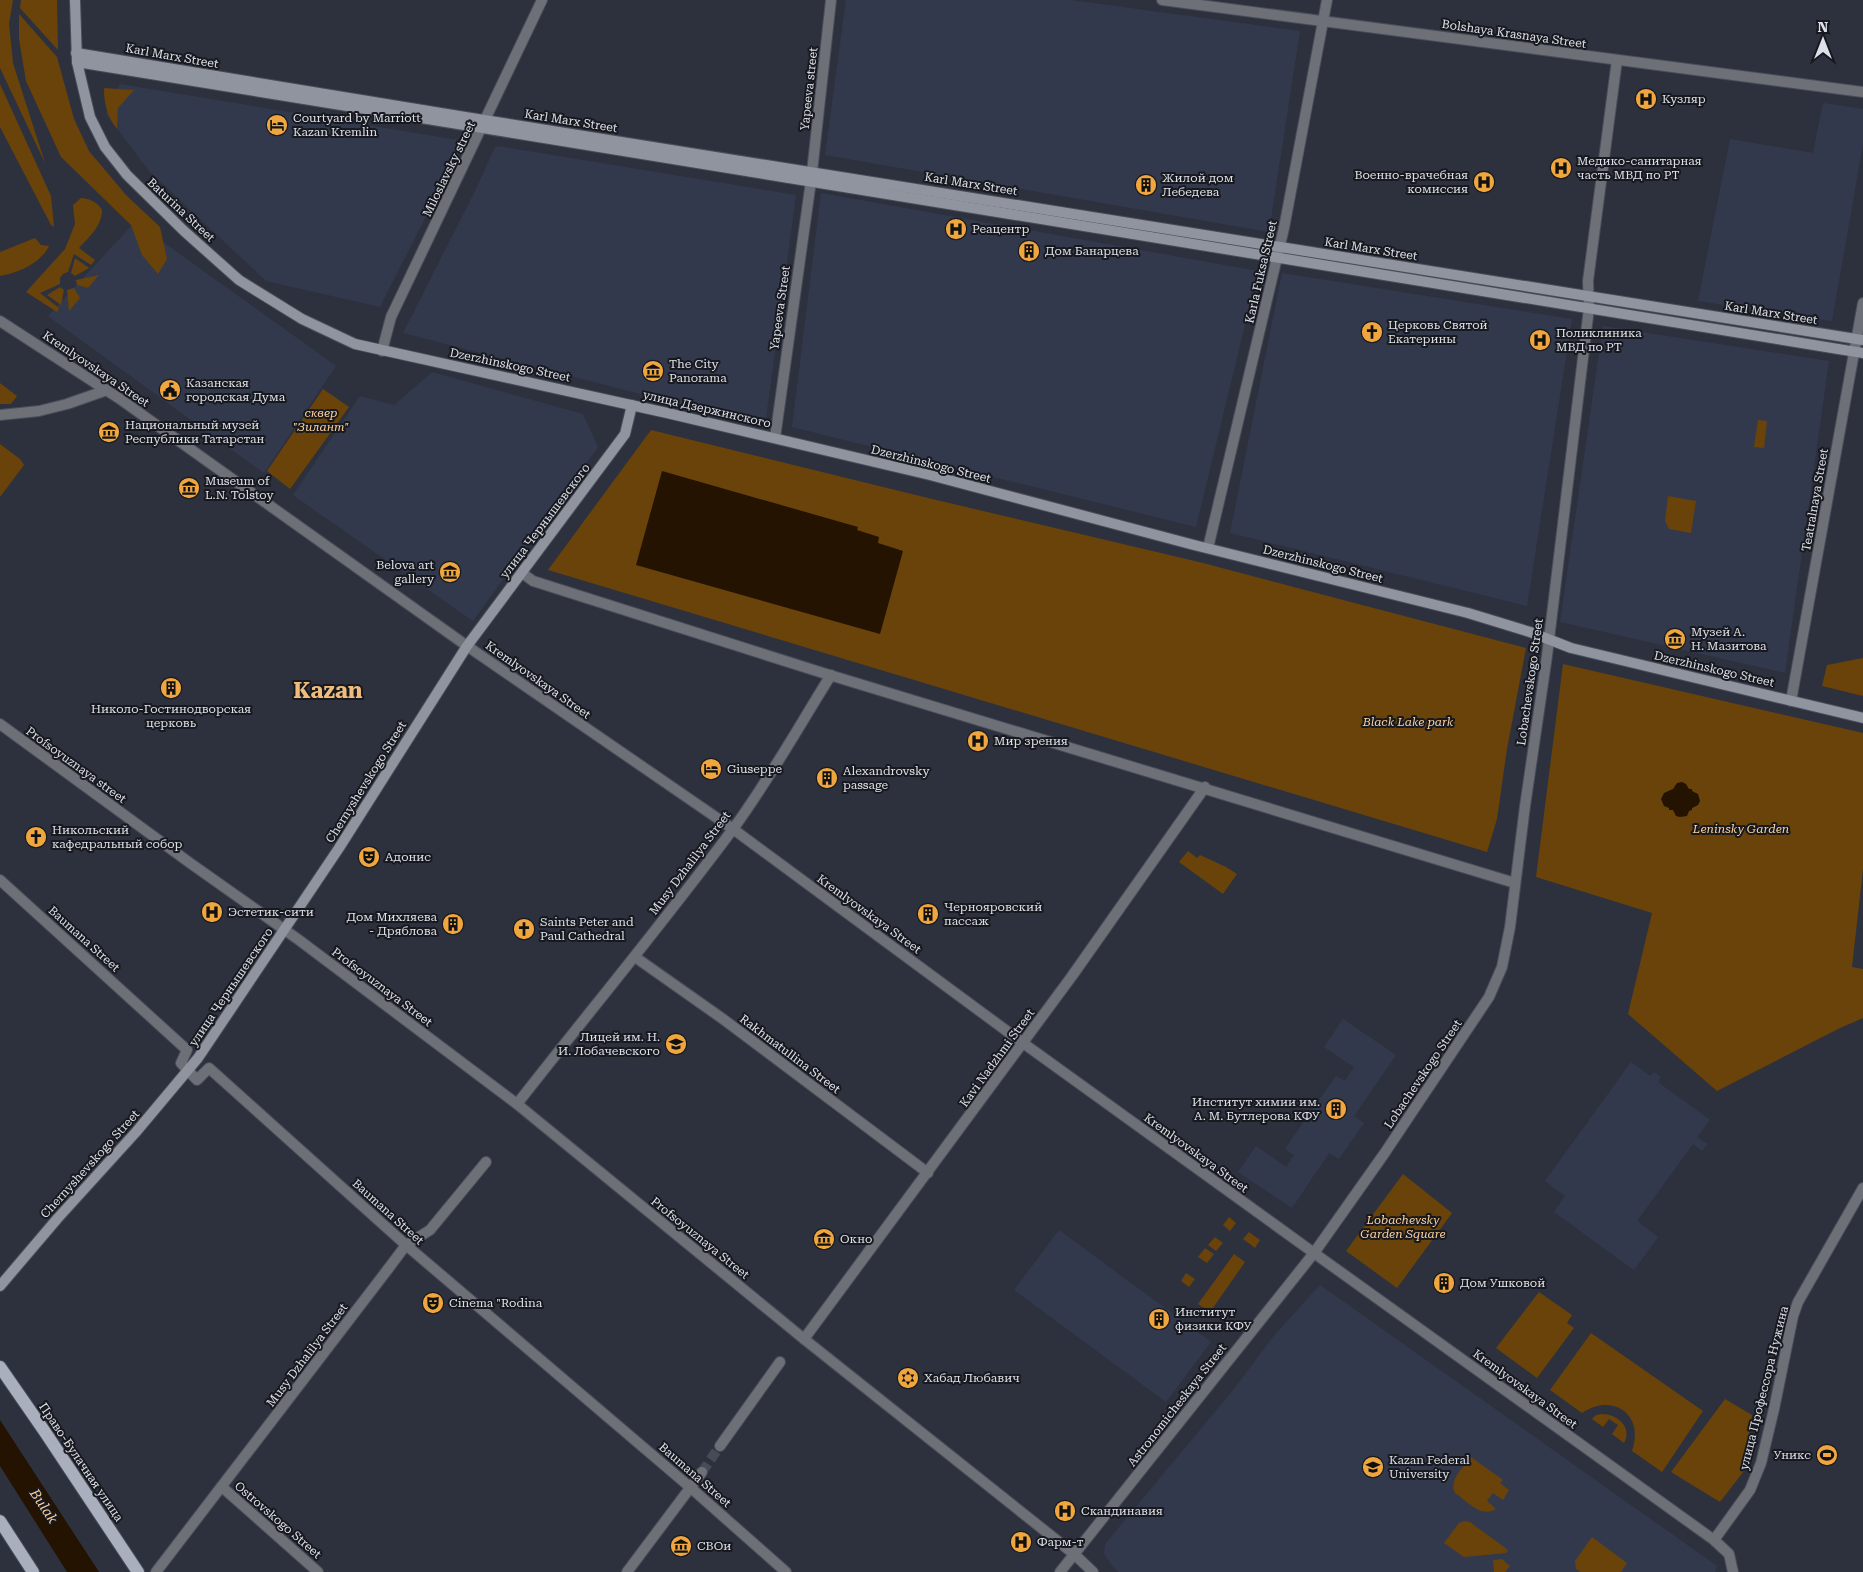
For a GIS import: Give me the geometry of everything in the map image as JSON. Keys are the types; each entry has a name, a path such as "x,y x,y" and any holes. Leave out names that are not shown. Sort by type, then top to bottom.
{"main road":[{"name":"Baturina Street","path":"74,0 76,58 90,117 106,147 127,175 184,231 239,280 302,319 355,344 382,351"},
{"name":"Karl Marx Street","path":"76,58 811,176 1280,246 1859,352"},
{"name":"Karl Marx Street","path":"811,176 1277,258 1860,339"},
{"name":"Dzerzhinskogo Street","path":"382,351 632,405"},
{"name":"улица Дзержинского","path":"632,405 775,438"},
{"name":"улица Чернышевского","path":"467,646 625,434 632,405"},
{"name":"Dzerzhinskogo Street","path":"775,438 1468,613 1571,648 1863,718"},
{"name":"Chernyshevskogo Street","path":"285,930 467,646"},
{"name":"улица Чернышевского","path":"188,1070 285,930"},
{"name":"Chernyshevskogo Street","path":"0,1286 188,1070"},
{"name":"Право-Булачная улица","path":"0,1367 138,1572"},
{"path":"0,1521 33,1572"}],"street":[{"name":"Miloslavsky street","path":"382,351 391,317 542,0"},
{"name":"Yapeeva street","path":"811,176 831,0"},
{"name":"Bolshaya Krasnaya Street","path":"1162,0 1863,92"},
{"name":"Karla Fuksa Street","path":"1208,548 1280,246 1306,118 1327,0"},
{"name":"Lobachevskogo Street","path":"1314,1253 1384,1154 1489,997 1502,967 1510,927 1549,639 1588,302 1588,281 1617,60"},
{"name":"Yapeeva Street","path":"775,438 811,176"},
{"name":"Teatralnaya Street","path":"1791,701 1859,352 1863,303"},
{"name":"Kremlyovskaya Street","path":"0,321 107,390 467,646 733,829 1023,1043 1714,1540 1729,1554 1733,1572"},
{"path":"0,415 39,411 67,404 107,390"},
{"path":"522,573 534,581 831,675 1515,883"},
{"name":"Musy Dzhalilya Street","path":"517,1104 635,957 733,829 770,774 831,675"},
{"name":"Profsoyuznaya Street","path":"0,724 285,930 517,1104 804,1339 1074,1554 1093,1572"},
{"name":"Kavi Nadzhmi Street","path":"804,1339 1072,976 1204,788"},
{"name":"Baumana Street","path":"0,880 188,1050 181,1063 197,1080 208,1068 406,1245 691,1488 786,1572"},
{"name":"Rakhmatullina Street","path":"635,957 723,1019 928,1173"},
{"name":"Musy Dzhalilya Street","path":"156,1572 406,1245 430,1230 486,1162"},
{"name":"улица Профессора Нужина","path":"1714,1540 1750,1490 1761,1463 1793,1316 1798,1302 1863,1188"},
{"name":"Astronomicheskaya Street","path":"1060,1572 1314,1253"},
{"path":"720,1446 780,1362"},
{"path":"627,1572 702,1472"},
{"name":"Ostrovskogo Street","path":"222,1487 318,1572"}],"shaded area":[{"path":"846,0 1071,0 1300,31 1269,232 825,155"},
{"path":"120,84 464,141 380,307 266,281 149,171 106,114"},
{"path":"1823,103 1863,109 1863,144 1832,321 1698,301 1730,139 1813,153"},
{"path":"495,147 796,195 765,426 403,333 475,191"},
{"path":"821,193 1258,271 1196,527 792,427"},
{"path":"135,222 336,366 264,473 48,316"},
{"path":"1282,273 1572,319 1527,606 1230,533"},
{"path":"1603,326 1829,361 1785,673 1560,622"},
{"path":"432,372 583,414 598,447 473,621 293,495 360,396 394,405"},
{"name":"Институт химии им. А. М. Бутлерова КФУ","path":"1343,1019 1396,1055 1354,1116 1364,1123 1339,1159 1329,1153 1292,1208 1238,1172 1256,1146 1286,1167 1294,1155 1285,1149 1336,1076 1345,1081 1354,1067 1324,1047"},
{"path":"1631,1062 1650,1076 1654,1072 1661,1077 1658,1082 1710,1120 1697,1137 1707,1144 1702,1151 1693,1144 1637,1221 1658,1237 1634,1270 1554,1212 1565,1196 1545,1181"},
{"name":"Институт физики КФУ","path":"1059,1230 1211,1342 1166,1402 1014,1290"},
{"name":"Kazan Federal University","path":"1320,1285 1717,1566 1715,1572 1119,1572 1104,1554 1105,1544 1234,1389 1276,1333"}],"green space":[{"path":"0,0 13,0 9,24 13,63 45,163 0,68"},
{"path":"21,0 57,0 58,50 20,8"},
{"path":"19,14 57,57 74,119 89,151 126,195 160,227 167,259 158,274 142,255 131,225 61,157 26,81 19,39"},
{"path":"0,84 51,196 54,227 51,225 0,127"},
{"path":"104,88 134,90 118,108 117,129 107,110"},
{"path":"81,198 93,201 102,210 97,226 79,248 95,260 91,265 74,254 68,272 60,278 60,284 40,293 59,308 57,312 26,292 65,249 75,224 73,205"},
{"path":"35,238 41,245 49,246 45,252 35,262 21,270 0,276 0,252"},
{"path":"75,258 89,268 75,276 71,273"},
{"path":"99,275 88,288 77,285 76,280"},
{"path":"60,287 64,290 61,305 47,295"},
{"path":"74,288 80,298 69,311 67,290"},
{"path":"0,383 17,396 11,404 0,404"},
{"name":"сквер \"Зилант\"","path":"323,389 349,407 290,489 267,471"},
{"path":"1758,420 1767,421 1764,448 1754,447"},
{"name":"Black Lake park","path":"651,430 1203,563 1526,648 1507,749 1497,819 1487,852 548,570"},
{"path":"0,444 20,459 24,465 0,497"},
{"path":"1668,496 1696,501 1691,533 1669,529 1665,521"},
{"path":"1863,658 1863,696 1822,686 1827,665"},
{"name":"Leninsky Garden","path":"1563,664 1863,733 1863,869 1852,967 1863,969 1863,1018 1717,1091 1628,1014 1652,913 1536,877"},
{"path":"1188,851 1197,858 1200,855 1237,874 1223,894 1179,862"},
{"name":"Lobachevsky Garden Square","path":"1403,1174 1452,1213 1397,1288 1346,1251"},
{"path":"1229,1217 1236,1223 1230,1231 1223,1225"},
{"path":"1249,1232 1260,1240 1255,1248 1243,1239"},
{"path":"1215,1237 1223,1243 1216,1251 1208,1245"},
{"path":"1205,1248 1214,1254 1207,1263 1198,1257"},
{"path":"1234,1254 1245,1262 1210,1312 1198,1304"},
{"path":"1186,1273 1195,1279 1189,1287 1181,1281"},
{"path":"1539,1292 1572,1315 1567,1323 1574,1328 1537,1378 1496,1348"},
{"path":"1591,1333 1703,1411 1662,1472 1632,1451 1635,1438 1634,1427 1624,1411 1615,1406 1605,1405 1594,1407 1582,1413 1550,1390"},
{"path":"1725,1399 1752,1415 1744,1471 1720,1502 1671,1472"},
{"path":"1596,1415 1613,1416 1622,1422 1626,1432 1624,1443 1612,1434 1618,1425 1609,1419 1603,1427 1592,1419"},
{"path":"1471,1457 1503,1480 1500,1483 1509,1490 1503,1500 1493,1493 1487,1501 1496,1509 1485,1512 1475,1508 1455,1493 1455,1478"},
{"path":"1464,1521 1470,1522 1508,1550 1506,1553 1464,1557 1444,1543 1459,1523"},
{"path":"1592,1537 1627,1563 1621,1572 1581,1572 1576,1569 1575,1561"},
{"path":"1502,1559 1510,1566 1505,1572 1494,1572 1493,1560"}],"water":[{"path":"662,471 858,527 857,530 879,537 878,543 903,551 880,634 636,565"},
{"path":"1682,782 1698,794 1700,801 1698,805 1689,811 1687,816 1680,817 1676,816 1673,810 1669,810 1669,808 1664,806 1661,799 1664,793 1673,789 1677,783"},
{"name":"Bulak","path":"0,1420 99,1572 67,1572 0,1466"}],"tunnel":[{"path":"702,1472 720,1446"}],"place":[{"name":"Кузляр","path":"1646,99"},
{"name":"Courtyard by Marriott Kazan Kremlin","path":"277,125"},
{"name":"Медико-санитарная часть МВД по РТ","path":"1561,168"},
{"name":"Военно-врачебная комиссия","path":"1484,182"},
{"name":"Жилой дом Лебедева","path":"1146,185"},
{"name":"Реацентр","path":"956,229"},
{"name":"Дом Банарцева","path":"1029,251"},
{"name":"Церковь Святой Екатерины","path":"1372,332"},
{"name":"Поликлиника МВД по РТ","path":"1540,340"},
{"name":"The City Panorama","path":"653,371"},
{"name":"Казанская городская Дума","path":"170,390"},
{"name":"Национальный музей Республики Татарстан","path":"109,432"},
{"name":"Museum of L.N. Tolstoy","path":"189,488"},
{"name":"Belova art gallery","path":"450,572"},
{"name":"Музей А. Н. Мазитова","path":"1675,639"},
{"name":"Николо-Гостинодворская церковь","path":"171,688"},
{"name":"Мир зрения","path":"978,741"},
{"name":"Giuseppe","path":"711,769"},
{"name":"Alexandrovsky passage","path":"827,778"},
{"name":"Никольский кафедральный собор","path":"36,837"},
{"name":"Адонис","path":"369,857"},
{"name":"Эстетик-сити","path":"212,912"},
{"name":"Чернояровский пассаж","path":"928,914"},
{"name":"Дом Михляева - Дряблова","path":"453,924"},
{"name":"Saints Peter and Paul Cathedral","path":"524,929"},
{"name":"Лицей им. Н. И. Лобачевского","path":"676,1044"},
{"name":"Институт химии им. А. М. Бутлерова КФУ","path":"1336,1109"},
{"name":"Окно","path":"824,1239"},
{"name":"Дом Ушковой","path":"1444,1283"},
{"name":"Cinema \"Rodina","path":"433,1303"},
{"name":"Институт физики КФУ","path":"1159,1319"},
{"name":"Хабад Любавич","path":"908,1378"},
{"name":"Уникс","path":"1827,1455"},
{"name":"Kazan Federal University","path":"1373,1467"},
{"name":"Скандинавия","path":"1065,1511"},
{"name":"Фарм-т","path":"1021,1542"},
{"name":"СВОи","path":"681,1546"}],"district":[{"name":"Kazan","path":"328,690"}]}
